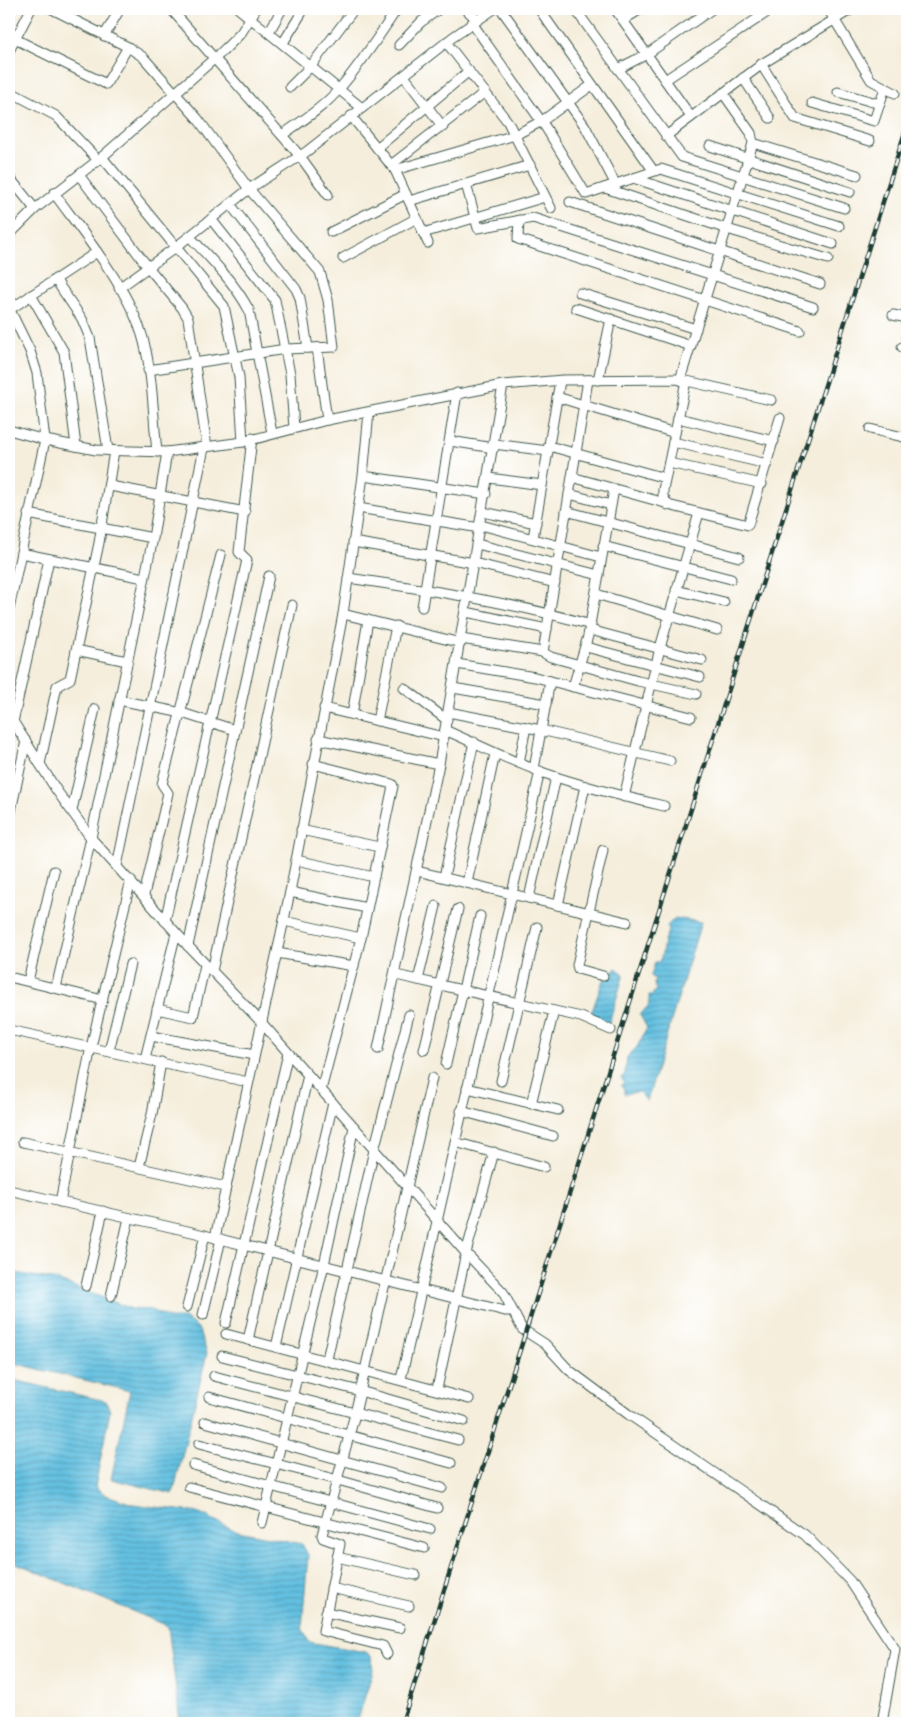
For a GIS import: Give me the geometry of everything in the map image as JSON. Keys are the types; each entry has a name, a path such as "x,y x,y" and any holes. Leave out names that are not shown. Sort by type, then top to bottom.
{"street":[{"path":"9,51 12,38 31,9"},
{"path":"52,9 128,47 143,58 198,119 249,189 322,275 335,345 333,347 286,350 148,370"},
{"path":"104,36 120,9"},
{"path":"171,9 300,156 328,195"},
{"path":"239,9 362,108"},
{"path":"10,231 54,193 100,159 215,58 241,33 256,9"},
{"path":"268,32 282,9"},
{"path":"283,43 304,9"},
{"path":"290,87 311,66 354,9"},
{"path":"282,135 309,116 339,90 364,58 397,9"},
{"path":"399,45 421,22 439,9"},
{"path":"466,9 542,121 585,193 616,185 653,170 663,169 839,226"},
{"path":"119,288 190,237 249,189 300,156 446,42 494,9"},
{"path":"501,9 585,126 616,185"},
{"path":"539,9 653,170"},
{"path":"575,9 682,157 844,208"},
{"path":"615,9 691,117"},
{"path":"623,20 641,9"},
{"path":"618,69 647,54 712,9"},
{"path":"665,80 772,9"},
{"path":"828,9 871,80 895,93"},
{"path":"666,136 762,64 852,9"},
{"path":"12,38 106,84 128,47"},
{"path":"446,42 508,122 551,208"},
{"path":"762,64 795,118 870,142"},
{"path":"377,148 469,71"},
{"path":"404,76 443,127"},
{"path":"743,78 770,118"},
{"path":"393,168 515,135 542,121 592,85"},
{"path":"812,103 874,121 885,88"},
{"path":"9,91 56,116 100,159 224,306 239,378 243,442"},
{"path":"393,168 485,92"},
{"path":"665,503 663,490 691,346 754,143 751,132 723,92"},
{"path":"838,92 880,104"},
{"path":"352,116 393,168 428,243"},
{"path":"754,143 857,175"},
{"path":"710,146 850,192"},
{"path":"331,232 407,198 466,184 530,165"},
{"path":"79,174 188,318 196,364 205,448 117,866"},
{"path":"9,178 35,209"},
{"path":"633,178 833,244"},
{"path":"466,184 478,228 533,218 813,307"},
{"path":"605,188 727,229 828,259"},
{"path":"54,193 97,252 137,321 144,343 157,452"},
{"path":"423,233 545,197"},
{"path":"570,202 820,284"},
{"path":"230,204 296,289 313,348 327,420"},
{"path":"343,258 417,218"},
{"path":"211,219 274,298 290,374 294,428"},
{"path":"519,220 518,239 800,331"},
{"path":"190,237 215,262 242,295 249,310 272,433"},
{"path":"9,609 45,440 37,373 30,351 9,309 97,252"},
{"path":"40,764 57,686 70,679 110,486 111,451 90,338 82,318 55,279"},
{"path":"580,293 696,329"},
{"path":"31,295 64,352 76,446"},
{"path":"576,308 691,346"},
{"path":"893,314 907,318"},
{"path":"598,380 611,319"},
{"path":"9,430 45,440 111,451 167,452 243,442 252,438 327,420 503,385 588,380 683,380 771,400"},
{"path":"542,652 588,380"},
{"path":"533,538 560,381"},
{"path":"378,1049 396,975 445,734 503,385"},
{"path":"422,607 457,393"},
{"path":"557,396 674,437 767,464"},
{"path":"203,1315 226,1187 290,892 343,614 363,476 369,412"},
{"path":"678,418 774,441"},
{"path":"572,477 748,526 780,418"},
{"path":"870,428 907,438"},
{"path":"165,921 247,560 239,552 252,438"},
{"path":"450,441 494,446 548,448 665,478"},
{"path":"56,988 91,838 153,538 167,452"},
{"path":"669,463 762,484"},
{"path":"363,476 486,494"},
{"path":"488,478 542,485"},
{"path":"110,486 245,512"},
{"path":"573,687 586,647 614,489"},
{"path":"569,494 611,505"},
{"path":"358,508 480,526 560,544 601,557"},
{"path":"566,511 739,557"},
{"path":"483,512 536,522"},
{"path":"624,797 668,617 699,513"},
{"path":"28,514 153,538"},
{"path":"353,542 474,563 555,583"},
{"path":"477,544 599,575"},
{"path":"603,546 731,579"},
{"path":"21,553 144,578"},
{"path":"144,895 168,793 162,784 182,713 221,554"},
{"path":"49,559 11,719 91,838 131,880 188,946 261,1022 437,1221 503,1292 525,1332 552,1350 570,1370 628,1414 806,1535 850,1581 896,1649 882,1723"},
{"path":"188,946 269,576"},
{"path":"348,578 469,596 550,613 590,627 619,640 660,648 702,660"},
{"path":"676,590 724,602"},
{"path":"596,594 668,617 717,630"},
{"path":"157,1009 193,1018 209,968 292,605"},
{"path":"466,612 547,628"},
{"path":"343,614 461,641 542,652 580,664 696,694"},
{"path":"352,715 368,620"},
{"path":"377,721 396,626"},
{"path":"586,647 700,677"},
{"path":"76,650 127,661"},
{"path":"457,664 550,681 691,717"},
{"path":"401,1379 487,996 512,894 537,770 541,730 550,681"},
{"path":"404,688 448,716 541,730 670,761"},
{"path":"453,688 546,704"},
{"path":"119,700 182,713 235,730"},
{"path":"324,708 474,742 496,754 556,777 624,797 664,806"},
{"path":"72,810 95,709"},
{"path":"519,763 526,727"},
{"path":"318,739 439,764"},
{"path":"9,820 26,741"},
{"path":"444,877 474,742"},
{"path":"468,883 496,754"},
{"path":"313,764 393,785 361,938 321,1090"},
{"path":"529,898 556,777"},
{"path":"558,905 585,786"},
{"path":"301,830 379,847"},
{"path":"603,850 578,968 603,976"},
{"path":"296,860 374,877"},
{"path":"28,982 54,871"},
{"path":"417,871 627,922"},
{"path":"60,1202 91,1047 131,880"},
{"path":"290,892 367,908"},
{"path":"418,980 436,906"},
{"path":"424,1050 458,909"},
{"path":"446,1064 480,916"},
{"path":"284,921 361,938"},
{"path":"502,1081 537,927"},
{"path":"145,1059 176,933"},
{"path":"277,953 354,966"},
{"path":"109,1051 130,964"},
{"path":"396,975 554,1010 581,1017 611,1030"},
{"path":"9,977 103,1000"},
{"path":"531,1104 554,1010"},
{"path":"326,1360 348,1271 374,1150 409,1015"},
{"path":"9,1030 248,1082"},
{"path":"151,1036 254,1055"},
{"path":"226,1322 246,1245 288,1053"},
{"path":"139,1167 152,1114 161,1062"},
{"path":"248,1340 308,1075"},
{"path":"387,1654 382,1646 323,1631 340,1543 322,1536 350,1436 432,1078"},
{"path":"467,1088 558,1110"},
{"path":"276,1347 332,1103"},
{"path":"462,1111 553,1136"},
{"path":"262,1523 324,1265 354,1127"},
{"path":"23,1142 226,1187"},
{"path":"455,1142 544,1167"},
{"path":"437,1389 466,1253 494,1152"},
{"path":"9,1190 218,1238 457,1299 512,1311"},
{"path":"86,1286 103,1211"},
{"path":"111,1296 129,1218"},
{"path":"187,1307 205,1235"},
{"path":"226,1334 469,1398"},
{"path":"222,1356 464,1421"},
{"path":"214,1376 458,1440"},
{"path":"209,1397 451,1463"},
{"path":"205,1422 442,1488"},
{"path":"200,1444 437,1508"},
{"path":"193,1465 430,1529"},
{"path":"189,1487 424,1548"},
{"path":"337,1557 415,1575"},
{"path":"331,1588 409,1606"},
{"path":"326,1612 400,1628"}],"water":[{"path":"675,918 701,922 647,1101 639,1092 624,1094 624,1088 621,1086 624,1082 621,1078 625,1074 627,1057 637,1047 647,1028 640,1015 649,1005 649,995 652,995 656,990 655,979 651,976 655,962 659,962 661,958 664,940 668,932 667,926"},
{"path":"616,968 624,974 609,1023 591,1014 603,980 607,979"},
{"path":"9,1272 57,1280 132,1309 151,1310 169,1318 185,1318 198,1328 207,1353 173,1494 111,1479 130,1391 9,1362"},
{"path":"9,1379 106,1401 110,1411 95,1487 106,1495 133,1504 200,1513 234,1530 302,1544 308,1555 302,1628 309,1642 366,1652 371,1656 373,1670 357,1723 180,1723 168,1626 9,1560"}],"railway":[{"path":"402,1723 907,126"}]}
